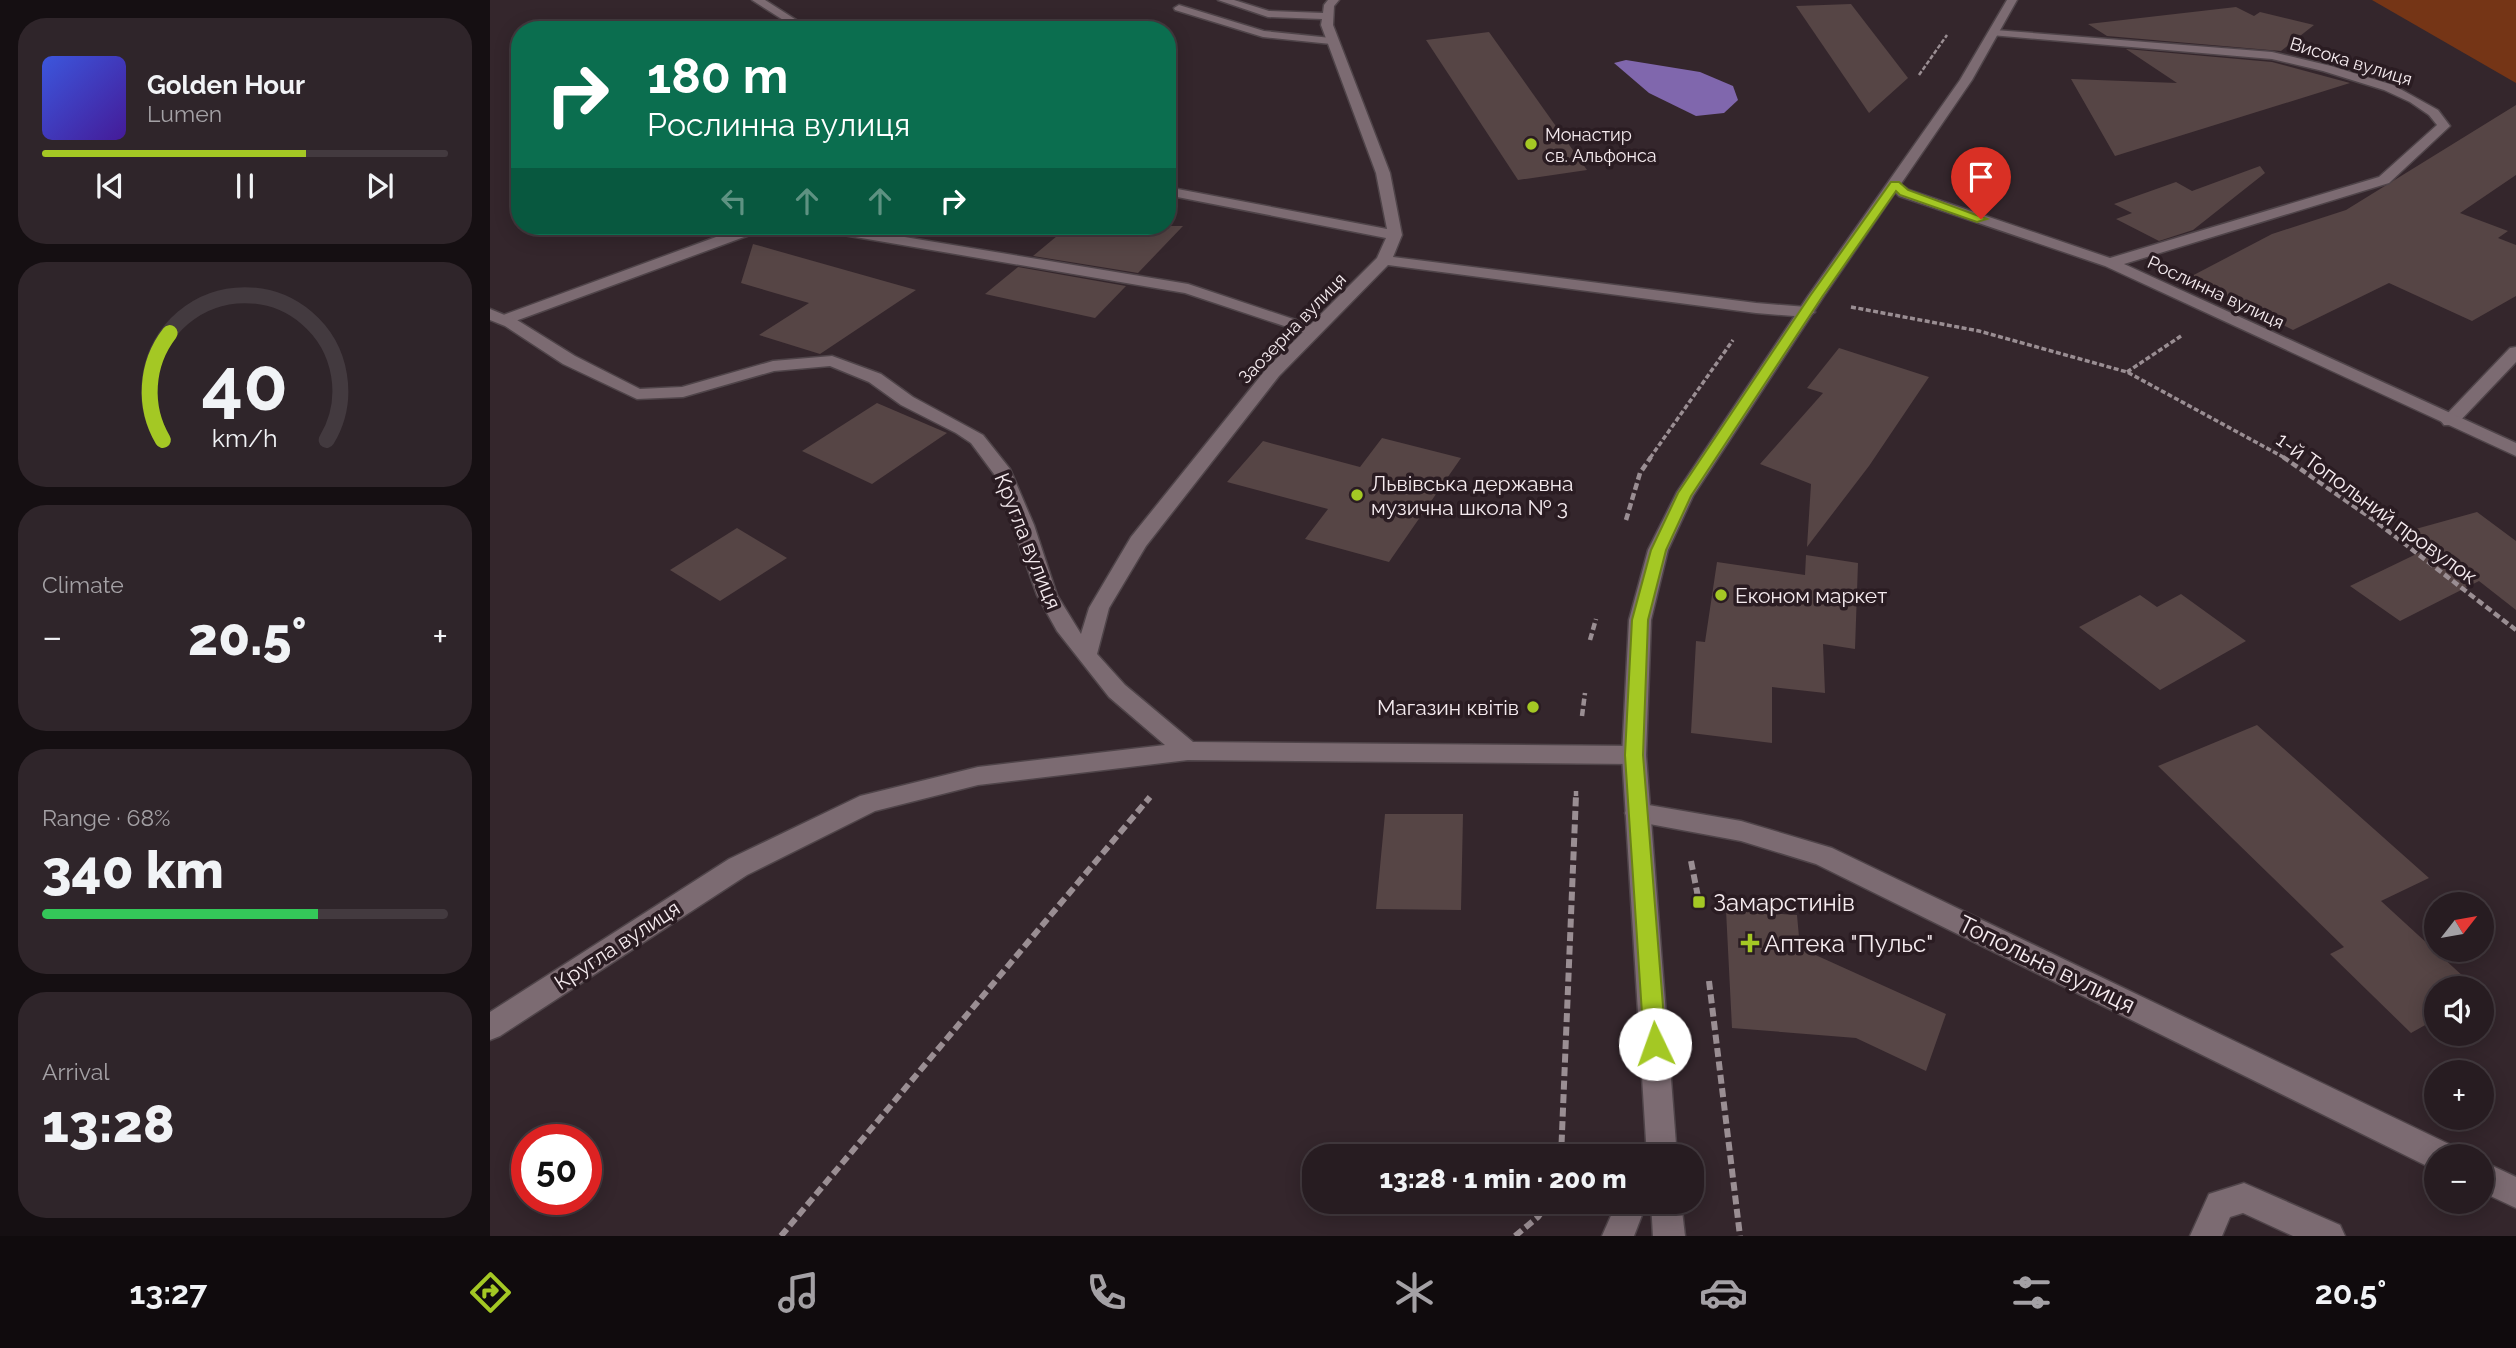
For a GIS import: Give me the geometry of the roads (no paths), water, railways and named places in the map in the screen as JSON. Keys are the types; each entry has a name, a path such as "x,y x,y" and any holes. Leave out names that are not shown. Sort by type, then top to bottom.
{"street":[{"path":"757,0 792,21"},
{"path":"1223,0 1268,14 1326,16"},
{"path":"1176,193 1395,235 1383,173 1331,41 1326,16 1329,5 1334,0"},
{"path":"1657,1144 1654,1022 1634,755 1640,620 1658,550 1684,496 1995,33 2012,0"},
{"path":"1179,8 1263,34 1331,41"},
{"name":"Висока вулиця","path":"1995,33 2253,52 2287,58 2331,69 2402,94 2431,107 2441,118 2444,126 2384,180 2110,263"},
{"name":"Рослинна вулиця","path":"1895,184 1904,193 2110,263 2516,450"},
{"path":"497,317 734,235"},
{"path":"867,235 1188,289 1314,331"},
{"name":"Заозерна вулиця","path":"1086,656 1098,608 1139,542 1273,372 1384,260 1395,235"},
{"path":"1384,260 1743,306 1811,304"},
{"name":"Кругла вулиця","path":"497,317 569,360 637,394 683,392 773,366 832,361 875,378 907,401 977,439 1003,473 1024,525 1047,595 1064,626 1117,691 1188,751"},
{"path":"2450,421 2516,352"},
{"name":"Кругла вулиця","path":"490,1027 738,867 869,803 978,776 1188,751 1634,755"},
{"name":"Топольна вулиця","path":"1637,813 1741,831 1823,855 2424,1148"},
{"path":"2494,1182 2516,1193"},
{"path":"2206,1236 2220,1205 2244,1198 2329,1236"},
{"path":"1618,1236 1627,1214"},
{"path":"1667,1214 1669,1236"}],"place":[{"name":"Монастир св. Альфонса","path":"1531,144"},
{"name":"Львівська державна музична школа № 3","path":"1357,495"},
{"name":"Економ маркет","path":"1721,595"},
{"name":"Магазин квітів","path":"1533,707"},
{"name":"Замарстинів","path":"1699,902"},
{"name":"Аптека \"Пульс\"","path":"1750,943"}]}
